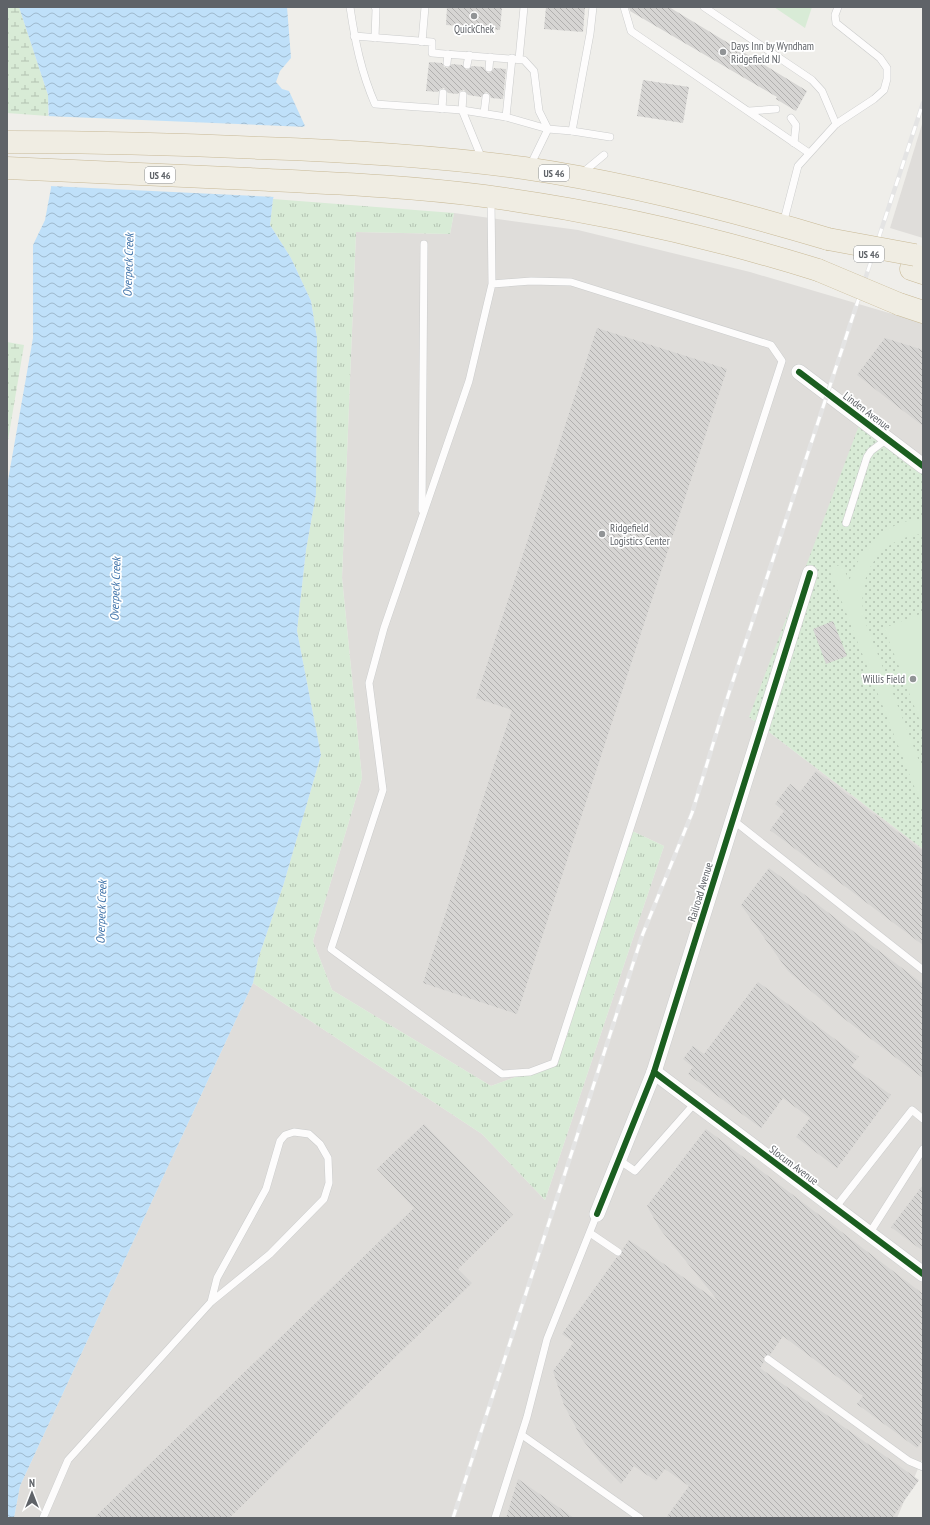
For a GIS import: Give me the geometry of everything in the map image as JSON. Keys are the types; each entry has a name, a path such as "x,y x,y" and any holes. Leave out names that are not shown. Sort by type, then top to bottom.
{"highway":[{"path":"7,129 108,142"},
{"name":"US 46","path":"7,142 108,142 321,150 394,154 484,163 576,177 677,198 918,263"},
{"name":"US 46","path":"7,168 384,186 491,198 585,212 664,228 818,270 908,298"},
{"path":"908,298 923,312"}],"street":[{"name":"Linden Avenue","path":"799,372 923,466"},
{"name":"Railroad Avenue","path":"597,1214 654,1072 810,573"},
{"name":"Slocum Avenue","path":"654,1072 923,1274"}],"lane":[{"path":"350,7 354,36 366,82 375,104 484,113 506,117 548,129 572,130 610,137"},
{"path":"375,38 377,7"},
{"path":"422,42 425,7"},
{"path":"506,117 524,7"},
{"path":"572,130 590,34 593,7"},
{"path":"624,7 631,31 809,153"},
{"path":"704,7 812,80 822,91 836,124"},
{"path":"783,226 798,166 836,124 874,99 884,90 887,79 887,68 880,58 836,22 835,15 838,7"},
{"path":"354,36 432,42 432,53 524,60 534,71 539,111 548,129"},
{"path":"446,63 448,54"},
{"path":"467,66 469,55"},
{"path":"489,68 490,57"},
{"path":"442,109 443,93"},
{"path":"463,95 462,110 484,163"},
{"path":"484,113 486,97"},
{"path":"749,111 776,109"},
{"path":"791,118 796,125 794,142"},
{"path":"528,169 548,129"},
{"path":"576,177 604,155"},
{"path":"491,198 492,284 469,381 384,628 369,683 383,790 331,949 502,1074 530,1072 554,1063 782,361 771,345 571,282 531,281 492,284"},
{"path":"422,517 424,244"},
{"path":"846,523 867,457 871,451 887,439"},
{"path":"733,820 923,970"},
{"path":"619,1160 635,1171 695,1103"},
{"path":"835,1208 912,1110 923,1119"},
{"path":"43,1518 68,1460 211,1302 270,1254 324,1199 329,1184 328,1158 320,1144 309,1134 294,1132 285,1135 280,1141 266,1189 217,1278 211,1302"},
{"path":"869,1234 923,1149"},
{"path":"495,1518 522,1434 547,1339 597,1214"},
{"path":"590,1232 618,1252"},
{"path":"768,1359 909,1461 923,1467"},
{"path":"522,1434 640,1518"}],"shaded area":[{"path":"923,121 923,238 890,228"},
{"path":"454,213 578,230 750,272 923,323 923,462 749,717 923,849 923,1457 897,1518 14,1518 20,1486 253,983 482,1134 545,1200 664,846 630,830 554,1063 491,1086 332,990 313,941 362,778 342,578 356,232 450,234"}],"green space":[{"path":"7,7 19,7 48,95 48,116 7,113"},
{"path":"774,7 812,7 805,28"},
{"path":"273,199 454,213 450,234 356,232 342,578 362,778 313,941 332,990 491,1086 554,1063 630,830 664,846 545,1200 482,1134 253,983 258,959 284,883 321,755 297,631 306,550 316,494 317,338 311,301 291,258 270,225"},
{"path":"7,342 24,345 7,446"},
{"path":"863,415 923,462 923,849 749,717"},
{"path":"923,519 923,534 907,537 892,543 872,564 866,578 863,593 863,608 866,624 923,771 923,809 829,569 842,564 849,581 860,558 876,538 897,524"},
{"name":"Willis Field","path":"923,613 923,729 884,628"}],"water":[{"name":"Overpeck Creek","path":"19,7 287,7 291,58 280,71 276,82 282,89 289,91 305,126 291,133 273,199 270,225 291,258 311,301 317,338 316,494 306,550 297,631 321,755 284,883 258,959 253,983 20,1486 14,1518 7,1518 7,486 33,338 33,245 45,220 51,188 48,95"}],"pier":[{"path":"46,116 307,127 293,135 275,197 49,186"}],"building":[{"name":"QuickChek","path":"447,7 502,7 500,30 485,28 485,34 459,31 460,26 446,25"},
{"path":"546,7 585,7 583,32 544,29"},
{"name":"Days Inn by Wyndham Ridgefield NJ","path":"629,7 669,7 807,91 796,111 776,99 777,97 630,11"},
{"name":"QuickChek","path":"429,62 442,63 444,67 447,68 452,64 462,65 466,70 472,66 484,67 488,73 494,68 506,69 503,99 491,98 489,93 486,92 481,97 468,95 464,90 460,91 458,94 448,93 444,88 440,89 438,92 426,91"},
{"path":"643,80 689,87 683,123 637,116"},
{"name":"Ridgefield Logistics Center","path":"597,328 727,369 517,1014 423,983 512,710 476,698"},
{"path":"885,338 923,350 923,426 857,375"},
{"path":"833,621 847,656 826,664 813,629"},
{"path":"816,771 923,851 923,945 770,830 784,811 775,804 790,784 800,792"},
{"path":"769,868 923,984 923,1078 838,1014 788,971 741,905"},
{"path":"758,982 859,1057 851,1066 891,1095 837,1168 796,1137 810,1118 783,1098 761,1128 688,1074 693,1067 683,1059 693,1046 704,1054"},
{"path":"424,1124 513,1215 458,1269 472,1283 229,1518 94,1518 414,1208 377,1169"},
{"path":"706,1129 923,1294 923,1440 917,1448 857,1404 863,1396 783,1336 770,1355 764,1356 764,1362 760,1368 919,1480 892,1518 666,1518 689,1486 665,1469 656,1481 634,1466 621,1484 600,1462 582,1439 564,1405 553,1371 574,1342 562,1334 617,1257 622,1255 622,1250 629,1240 719,1302 660,1229 647,1206"},
{"path":"923,1185 923,1251 891,1227"},
{"path":"518,1479 574,1518 506,1518"}],"railway":[{"path":"453,1518 642,936 692,813 724,708 923,103"}],"cycle path":[{"path":"799,372 923,466"},
{"path":"597,1214 654,1072 810,573"},
{"path":"654,1072 923,1274"}],"place":[{"name":"QuickChek","path":"474,16"},
{"name":"Days Inn by Wyndham Ridgefield NJ","path":"723,52"},
{"name":"Ridgefield Logistics Center","path":"602,534"},
{"name":"Willis Field","path":"913,679"}]}
